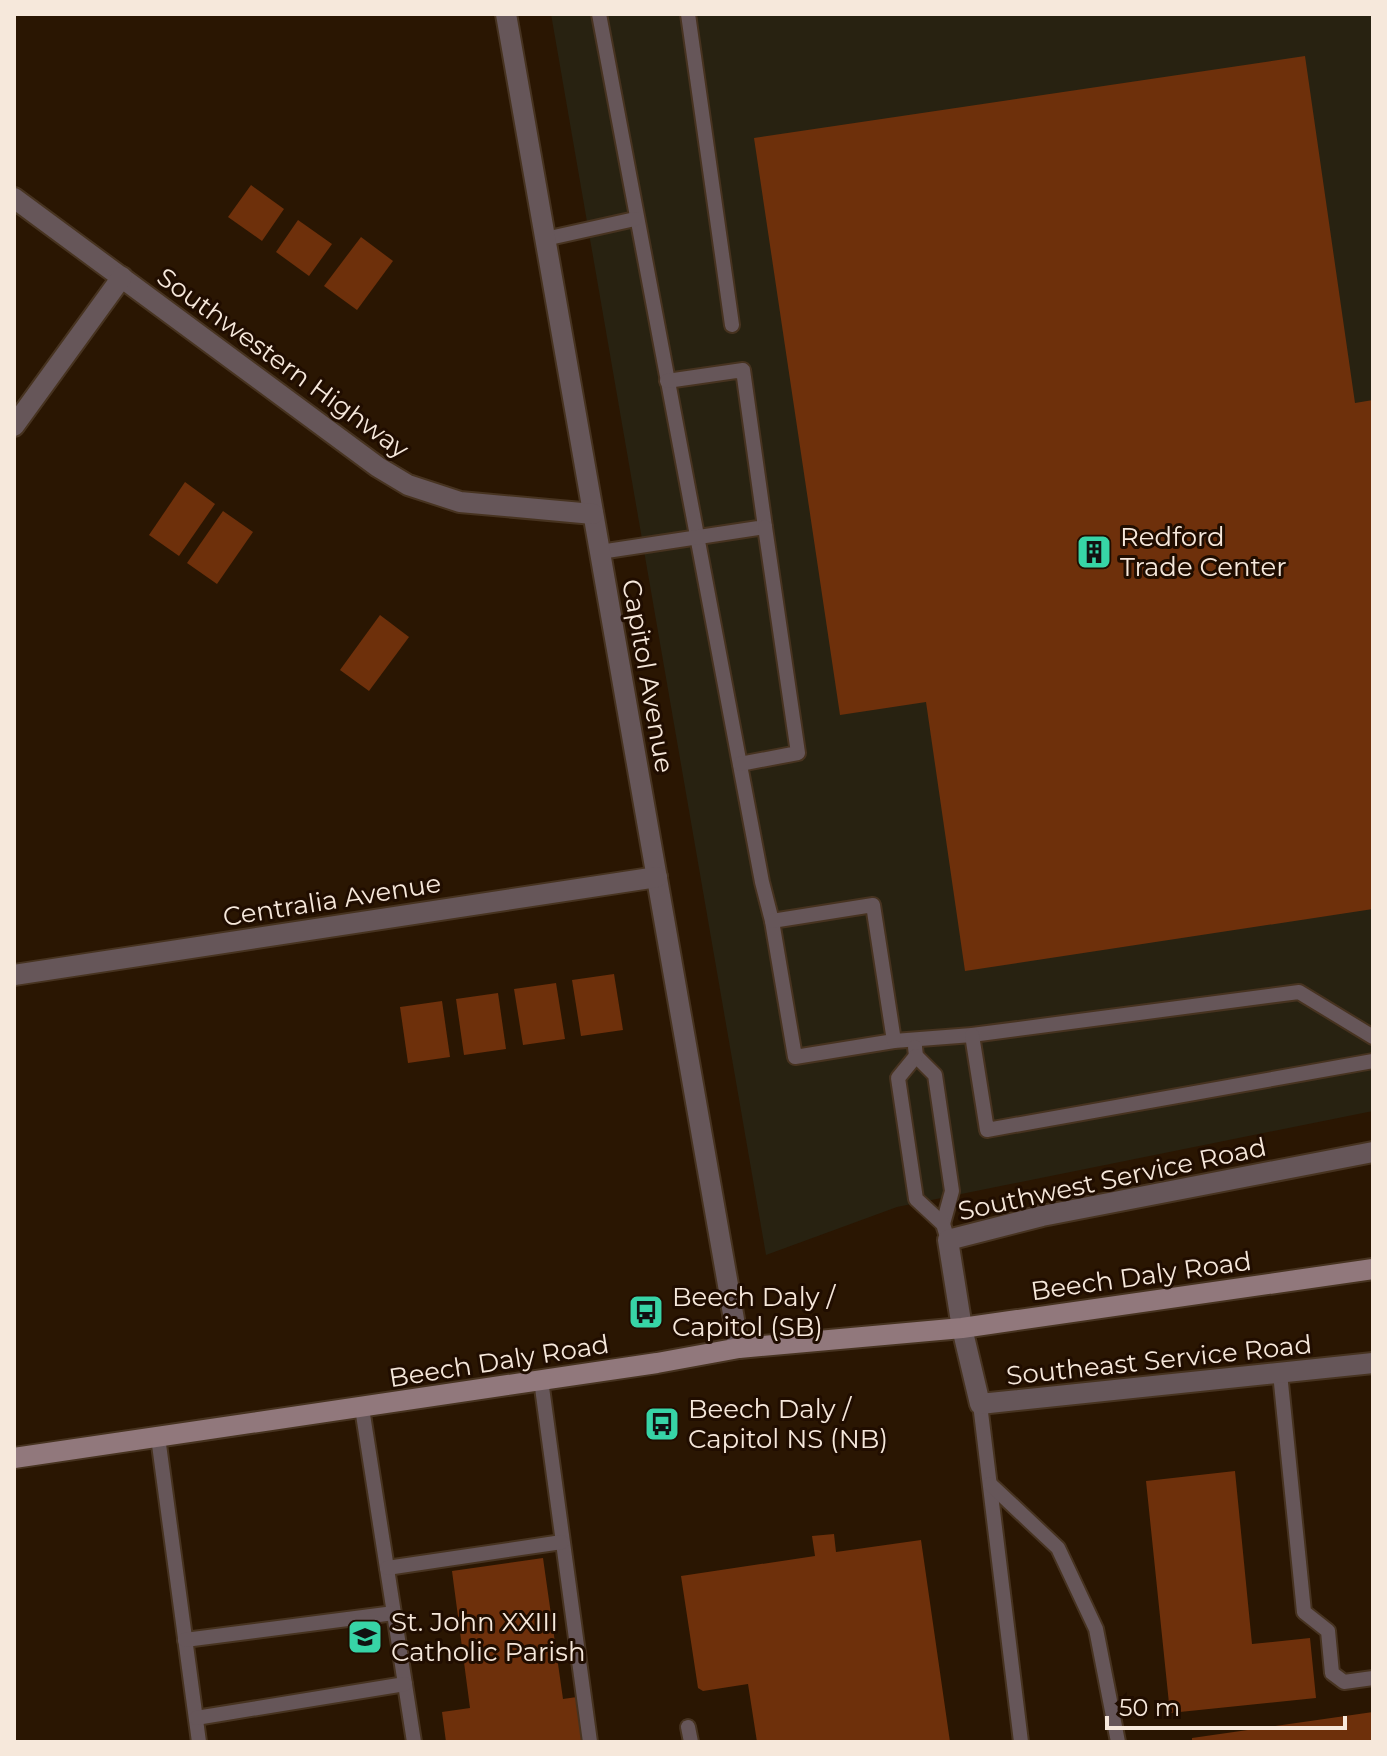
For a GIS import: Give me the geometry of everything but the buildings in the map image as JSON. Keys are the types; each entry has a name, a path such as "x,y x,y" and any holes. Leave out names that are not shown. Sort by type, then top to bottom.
{"main road":[{"name":"Beech Daly Road","path":"14,1458 362,1408 739,1348 962,1328 1373,1269"}],"street":[{"name":"Capitol Avenue","path":"506,14 739,1348"},
{"name":"Southwestern Highway","path":"14,198 378,467 408,485 460,502 593,514"},
{"path":"14,426 122,277"},
{"name":"Centralia Avenue","path":"14,975 657,877"},
{"name":"Southwest Service Road","path":"962,1328 946,1232 1373,1152"},
{"name":"Southeast Service Road","path":"962,1328 980,1404 1373,1363"}],"lane":[{"path":"599,14 635,219 772,921 795,1057 894,1041 972,1035 1299,992 1373,1037"},
{"path":"688,14 732,325"},
{"path":"545,239 635,219"},
{"path":"667,381 743,370 798,753 740,764"},
{"path":"600,552 765,527"},
{"path":"772,921 873,905 894,1041"},
{"path":"972,1035 987,1130 1373,1061"},
{"path":"914,1040 916,1056 935,1075 952,1191 946,1232"},
{"path":"916,1056 898,1078 916,1199 946,1232"},
{"path":"1280,1373 1304,1612 1328,1631 1332,1673 1344,1682 1373,1678"},
{"path":"541,1380 590,1742"},
{"path":"980,1404 1021,1742"},
{"path":"362,1408 414,1742"},
{"path":"158,1437 199,1742"},
{"path":"990,1484 1058,1548 1096,1629 1118,1742"},
{"path":"387,1568 562,1542"},
{"path":"185,1640 394,1613"},
{"path":"196,1718 405,1684"}],"shaded area":[{"path":"551,14 1373,14 1373,1111 897,1207 766,1255"}],"place":[{"name":"Redford Trade Center","path":"1094,552"},
{"name":"Beech Daly / Capitol (SB)","path":"646,1312"},
{"name":"Beech Daly / Capitol NS (NB)","path":"662,1424"},
{"name":"St. John XXIII Catholic Parish","path":"365,1637"}]}
